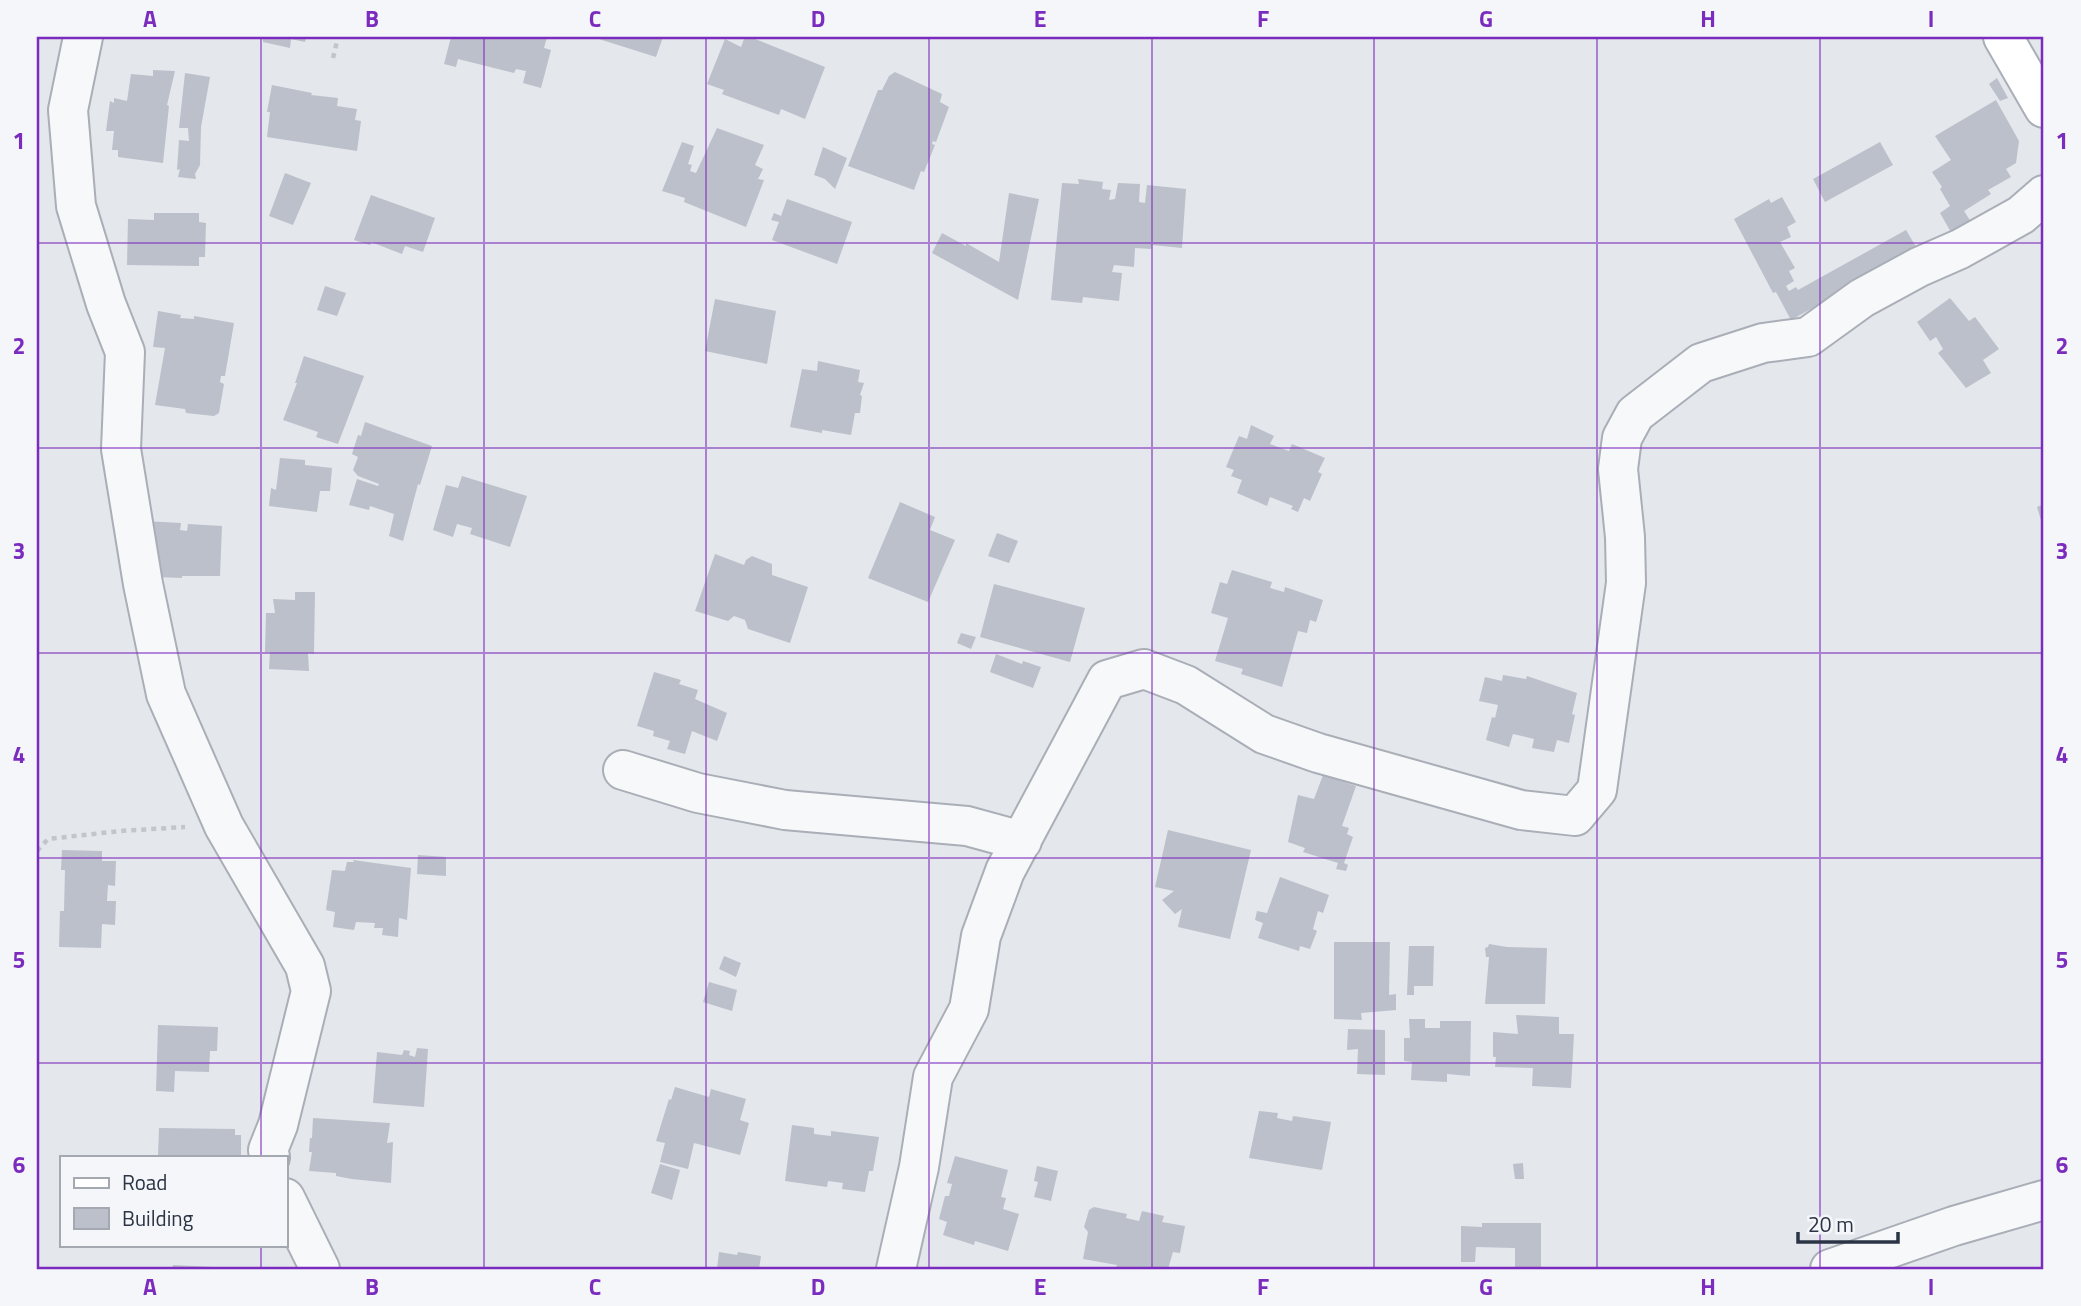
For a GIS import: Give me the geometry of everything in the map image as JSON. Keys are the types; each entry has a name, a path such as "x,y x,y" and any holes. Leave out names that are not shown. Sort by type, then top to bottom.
{"street":[{"path":"83,37 68,110 75,206 106,304 125,352 121,449 143,584 166,694 224,825 305,966 311,991 278,1125 268,1150 270,1156"},
{"path":"2003,37 2044,108"},
{"path":"896,1269 919,1167 933,1077 968,1009 981,936 1004,871 1107,680 1144,670 1186,685 1264,734 1307,749 1521,810 1575,816 1597,790 1599,777 1626,583 1625,537 1618,469 1622,438 1634,414 1701,363 1763,342 1808,337 1862,298 2021,215 2044,195"},
{"path":"623,769 698,793 785,810 967,826 1022,841"},
{"path":"1830,1269 1954,1226 2044,1200"},
{"path":"287,1202 320,1269"}],"path":[{"path":"333,58 338,37"},
{"path":"37,851 48,839 120,831 224,825"}],"building":[{"path":"263,37 306,37 305,42 291,39 290,48 263,42"},
{"path":"451,37 547,37 544,48 551,50 541,88 523,83 526,71 516,69 514,73 458,59 456,67 444,64"},
{"path":"663,37 656,57 599,39"},
{"path":"750,37 825,67 805,119 781,109 779,115 722,94 724,90 707,84 725,39 741,47 744,39"},
{"path":"153,70 175,71 167,105 163,163 118,157 118,150 112,150 114,131 106,131 110,101 114,103 114,98 127,101 131,74 153,76"},
{"path":"895,72 942,94 940,102 949,107 936,142 933,141 932,144 935,145 924,172 921,171 914,190 848,166 878,90 882,90 889,76"},
{"path":"185,73 210,77 201,127 200,165 195,174 196,179 178,177 180,169 177,170 179,140 189,141 188,128 179,128"},
{"path":"1997,78 2008,98 2000,101 1989,84"},
{"path":"272,85 312,93 311,95 338,98 337,106 357,109 355,120 361,121 357,151 267,137 270,112 267,112"},
{"path":"1996,100 2019,141 2016,163 2006,169 2011,177 1988,190 1991,194 1964,211 1971,222 1952,234 1940,213 1950,206 1932,172 1951,160 1935,136"},
{"path":"717,128 764,145 755,165 763,169 758,179 764,180 746,227 684,202 685,198 662,191 682,142 694,146 688,164 692,165 690,171 696,173"},
{"path":"1880,142 1893,165 1825,202 1813,179"},
{"path":"823,147 847,158 835,189 825,179 814,175"},
{"path":"285,173 311,183 293,225 269,216"},
{"path":"1078,179 1103,182 1102,189 1111,190 1109,200 1115,199 1118,183 1140,184 1139,202 1145,203 1147,185 1186,189 1182,248 1152,245 1151,249 1135,248 1134,267 1114,265 1112,272 1122,273 1119,301 1083,297 1082,303 1051,300 1062,183 1079,184"},
{"path":"1009,193 1039,199 1018,300 932,253 942,233 999,262"},
{"path":"371,195 435,218 423,252 405,246 402,254 371,242 370,245 354,240"},
{"path":"1782,197 1796,222 1787,227 1791,237 1780,242 1795,268 1789,271 1794,281 1786,286 1789,291 1796,287 1798,290 1906,230 1918,250 1791,320 1776,292 1773,293 1734,219 1769,199 1771,203"},
{"path":"787,199 852,222 837,264 772,240 779,222 771,220 774,213 781,216"},
{"path":"154,213 199,213 199,222 206,223 205,257 199,257 199,266 127,265 128,219 154,220"},
{"path":"325,286 346,293 337,316 317,310"},
{"path":"1950,298 1969,321 1975,317 1999,349 1983,360 1991,373 1966,388 1938,353 1943,349 1936,337 1930,341 1917,322"},
{"path":"715,299 776,311 767,364 705,351"},
{"path":"158,311 181,315 180,318 194,319 194,316 234,323 225,376 221,376 220,382 224,384 219,413 214,416 186,413 185,409 155,405 165,348 153,347"},
{"path":"304,356 364,376 338,444 316,437 318,432 283,420"},
{"path":"818,361 860,370 858,382 864,383 860,395 860,413 855,413 851,435 790,427 802,369 817,371"},
{"path":"365,422 432,446 420,485 418,484 403,541 389,536 394,514 370,506 369,510 349,505 357,479 378,486 379,484 358,476 353,470 358,457 352,454"},
{"path":"1251,425 1274,436 1270,444 1289,451 1292,444 1325,458 1318,472 1322,474 1310,501 1304,498 1298,512 1291,509 1293,506 1270,497 1267,506 1237,493 1242,480 1231,476 1234,470 1226,467 1239,436 1247,439"},
{"path":"280,458 305,460 305,465 332,468 330,491 320,491 317,512 269,506 271,488 276,490"},
{"path":"462,476 527,496 510,547 470,534 472,528 457,524 453,537 433,530 446,485 458,488"},
{"path":"900,502 935,517 930,530 955,540 928,602 868,578"},
{"path":"2044,504 2044,530 2037,507"},
{"path":"144,521 181,523 180,530 187,531 188,524 222,526 220,576 157,577"},
{"path":"997,533 1018,541 1009,563 988,556"},
{"path":"715,554 744,565 752,556 772,564 772,575 808,587 790,643 748,629 745,620 734,616 728,621 695,611"},
{"path":"1232,570 1272,582 1270,588 1284,592 1285,587 1323,600 1316,622 1310,620 1307,633 1298,631 1282,687 1241,674 1243,669 1215,661 1228,618 1211,613 1220,582 1227,584"},
{"path":"994,584 1085,608 1070,662 980,637"},
{"path":"295,592 315,592 314,654 308,653 309,671 269,669 270,652 265,652 266,613 275,613 273,599 295,600"},
{"path":"961,633 976,637 971,649 957,643"},
{"path":"996,654 1022,664 1023,661 1041,667 1033,688 990,672"},
{"path":"654,672 681,680 679,684 698,690 695,699 727,713 717,741 692,731 685,754 667,749 670,741 653,736 654,731 637,726"},
{"path":"1503,675 1526,679 1527,676 1577,693 1569,743 1557,740 1554,752 1532,748 1534,739 1513,734 1509,747 1486,740 1498,705 1479,701 1485,677 1502,681"},
{"path":"1323,775 1356,786 1342,826 1349,828 1347,834 1353,837 1344,863 1348,865 1346,871 1336,869 1338,863 1303,852 1305,848 1288,842 1298,795 1314,799"},
{"path":"1168,830 1251,850 1230,939 1178,927 1182,909 1175,914 1162,900 1174,891 1155,887"},
{"path":"62,850 102,851 102,861 116,861 115,886 108,885 107,901 116,901 115,925 102,924 101,948 59,947 60,911 64,911 65,870 61,870"},
{"path":"418,855 446,857 446,876 417,874"},
{"path":"353,860 411,868 407,920 399,918 398,937 382,935 383,928 374,928 375,923 356,922 354,930 333,927 335,912 326,910 332,870 345,871 347,862 354,862"},
{"path":"1280,877 1329,895 1323,913 1318,911 1313,929 1317,931 1310,949 1300,946 1299,951 1258,938 1263,923 1255,920 1257,911 1267,913"},
{"path":"1334,942 1390,942 1389,995 1396,994 1396,1010 1361,1013 1362,1020 1334,1019"},
{"path":"1489,944 1547,948 1545,1004 1485,1004 1489,957 1486,957 1485,948"},
{"path":"1409,946 1434,946 1433,986 1414,986 1414,995 1407,995"},
{"path":"724,956 741,963 736,977 719,969"},
{"path":"709,982 737,990 732,1011 703,1002"},
{"path":"1516,1015 1559,1017 1559,1034 1574,1034 1571,1088 1532,1086 1533,1068 1495,1067 1493,1032 1518,1034"},
{"path":"1409,1019 1425,1019 1425,1028 1440,1028 1440,1021 1471,1021 1470,1076 1447,1074 1447,1082 1411,1080 1412,1062 1404,1061 1404,1038 1410,1038"},
{"path":"158,1025 218,1027 217,1051 210,1051 209,1072 175,1071 174,1092 156,1091"},
{"path":"1348,1029 1385,1030 1385,1075 1357,1074 1358,1049 1347,1050"},
{"path":"417,1048 428,1049 424,1107 373,1103 377,1052 402,1055 404,1050 410,1051 409,1055 415,1057"},
{"path":"675,1087 709,1097 711,1089 746,1099 740,1120 749,1123 740,1155 694,1143 688,1169 660,1162 665,1143 656,1141"},
{"path":"1259,1111 1278,1113 1277,1118 1292,1121 1293,1116 1331,1122 1322,1170 1249,1158"},
{"path":"313,1118 390,1123 387,1143 393,1142 391,1183 309,1171"},
{"path":"792,1125 814,1128 814,1134 831,1136 831,1131 879,1137 873,1171 869,1171 865,1192 842,1189 843,1183 828,1181 827,1187 785,1181"},
{"path":"159,1128 235,1129 235,1135 241,1135 241,1156 158,1156"},
{"path":"955,1156 1008,1170 1001,1197 1006,1198 1003,1209 1019,1214 1008,1251 975,1241 974,1245 943,1235 947,1222 939,1219 945,1196 949,1196 952,1184 947,1183"},
{"path":"1523,1163 1524,1179 1515,1179 1513,1164"},
{"path":"660,1164 680,1170 672,1200 651,1193"},
{"path":"1037,1166 1058,1171 1051,1201 1034,1197 1038,1182 1034,1181"},
{"path":"1094,1207 1127,1214 1126,1218 1139,1221 1142,1211 1164,1216 1162,1222 1185,1226 1180,1253 1173,1252 1168,1269 1115,1269 1117,1265 1083,1259 1088,1232 1084,1227 1089,1210"},
{"path":"1482,1223 1541,1223 1541,1269 1515,1269 1515,1248 1476,1247 1475,1262 1461,1262 1461,1226 1482,1227"},
{"path":"719,1252 761,1256 759,1269 717,1269"},
{"path":"173,1265 213,1267 213,1269 172,1269"}]}
